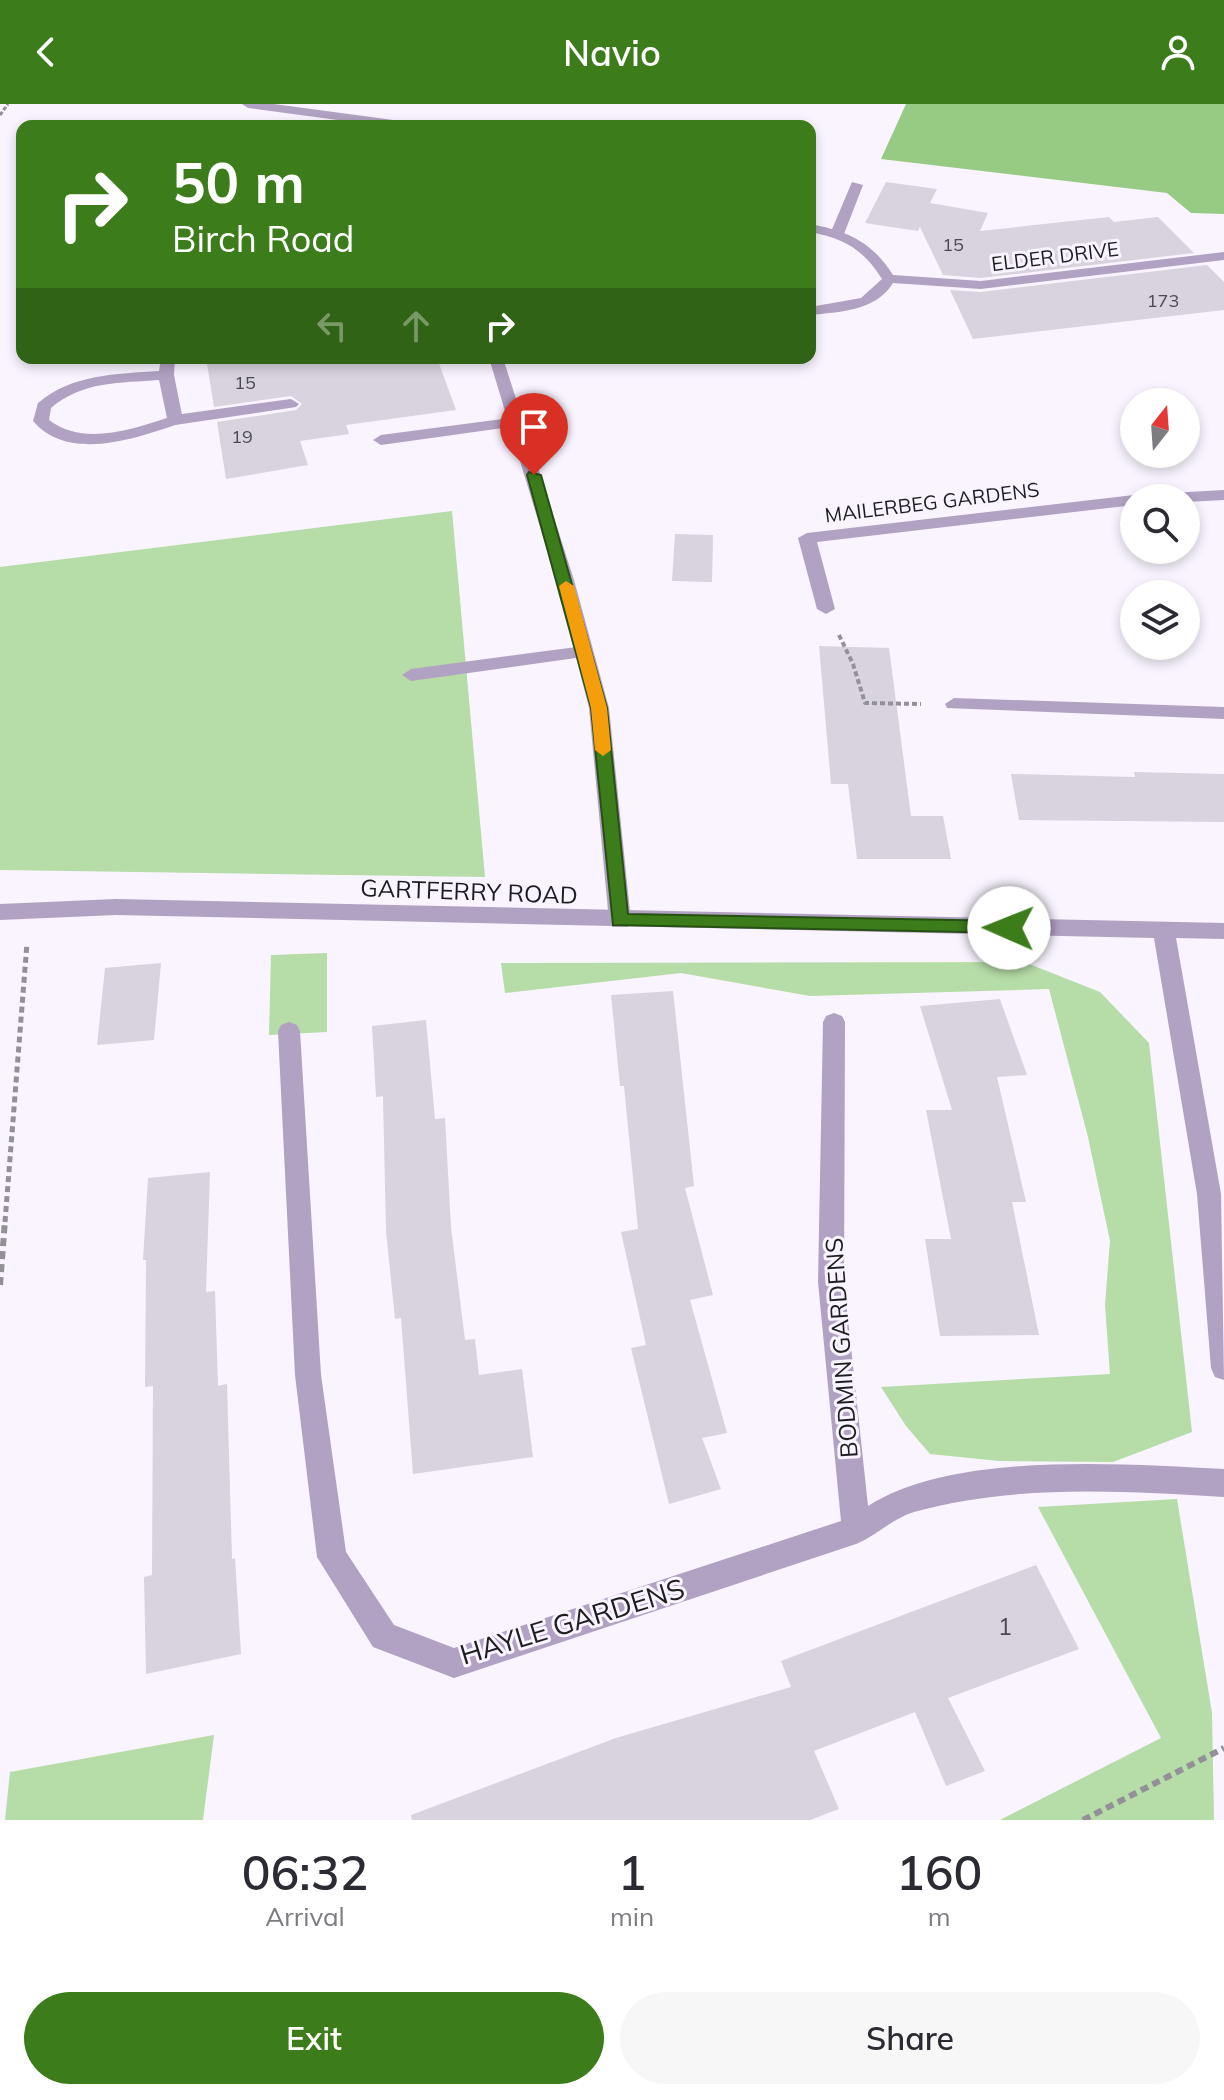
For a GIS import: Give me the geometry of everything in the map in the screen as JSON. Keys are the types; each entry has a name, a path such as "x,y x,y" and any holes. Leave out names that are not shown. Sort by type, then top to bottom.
{"street":[{"path":"248,104 388,120"},
{"path":"280,120 290,110"},
{"path":"837,234 857,185"},
{"path":"816,229 865,245 889,279 881,292 862,302 816,310"},
{"name":"ELDER DRIVE","path":"889,279 981,285 1224,256"},
{"path":"498,364 518,422 599,708 620,921"},
{"path":"175,420 167,366 62,391 43,406 41,421 59,434 85,438 145,430 175,420 291,404"},
{"path":"381,440 518,422"},
{"path":"1200,496 1224,495"},
{"name":"MAILERBEG GARDENS","path":"826,609 807,538 1120,502"},
{"path":"411,675 584,652"},
{"path":"954,704 1224,713"},
{"name":"GARTFERRY ROAD","path":"0,912 116,907 620,921 1224,931"},
{"path":"1164,931 1217,1194 1224,1368"},
{"name":"BODMIN GARDENS","path":"834,1022 831,1282 856,1530"},
{"name":"HAYLE GARDENS","path":"289,1031 308,1375 332,1557 384,1636 454,1663 856,1530 907,1500 1010,1484 1136,1477 1224,1483"}],"path":[{"path":"0,115 8,104"},
{"path":"826,609 853,664 865,703 954,704"},
{"path":"0,1285 29,911"},
{"path":"1083,1820 1224,1748"}],"green space":[{"path":"906,104 1224,104 1224,214 1191,213 1167,193 881,159"},
{"path":"452,511 485,877 0,870 0,567"},
{"path":"327,953 327,1032 269,1035 271,955"},
{"path":"1024,962 1100,992 1149,1043 1192,1432 1113,1462 999,1461 930,1454 906,1426 881,1387 1110,1374 1105,1305 1110,1241 1088,1137 1049,989 810,996 681,973 505,993 501,963"},
{"path":"1177,1499 1212,1713 1214,1820 1000,1820 1161,1738 1038,1507"},
{"path":"214,1735 203,1820 5,1820 10,1772"}],"building":[{"path":"886,182 937,189 930,203 988,213 980,231 1109,217 1114,222 1158,217 1194,253 981,278 943,275 920,227 918,231 865,223"},
{"path":"1207,265 1224,282 1224,310 973,339 950,290 981,292"},
{"path":"207,364 439,364 456,410 346,425 349,434 300,441 308,465 226,479 217,422 296,410 302,404 291,396 214,407"},
{"path":"675,534 713,535 712,582 672,581"},
{"path":"819,646 889,648 911,816 943,816 951,859 857,859 848,784 831,784"},
{"path":"1134,772 1224,774 1224,822 1019,820 1011,774 1135,777"},
{"path":"161,963 154,1040 97,1045 105,968"},
{"path":"673,991 694,1186 685,1188 713,1295 690,1300 727,1433 702,1438 721,1489 669,1504 631,1348 646,1345 621,1232 638,1229 624,1086 620,1086 611,995"},
{"path":"1000,999 1027,1075 997,1077 1026,1202 1012,1202 1039,1335 940,1336 925,1239 951,1239 926,1110 952,1110 920,1006"},
{"path":"426,1020 435,1119 445,1118 451,1227 465,1340 475,1339 479,1375 522,1369 533,1457 413,1474 401,1318 395,1319 386,1231 383,1096 376,1097 372,1026"},
{"path":"210,1172 206,1292 215,1291 218,1386 227,1384 232,1559 235,1558 241,1654 146,1674 144,1577 152,1575 153,1386 145,1387 146,1260 143,1260 148,1178"},
{"path":"1036,1565 1079,1649 948,1698 985,1771 946,1786 915,1712 814,1751 839,1809 810,1820 412,1820 411,1815 616,1738 791,1687 781,1661"}],"slow traffic":[{"path":"566,586 599,708 603,750"}],"route":[{"path":"534,475 599,708 620,921 1009,928"}]}
